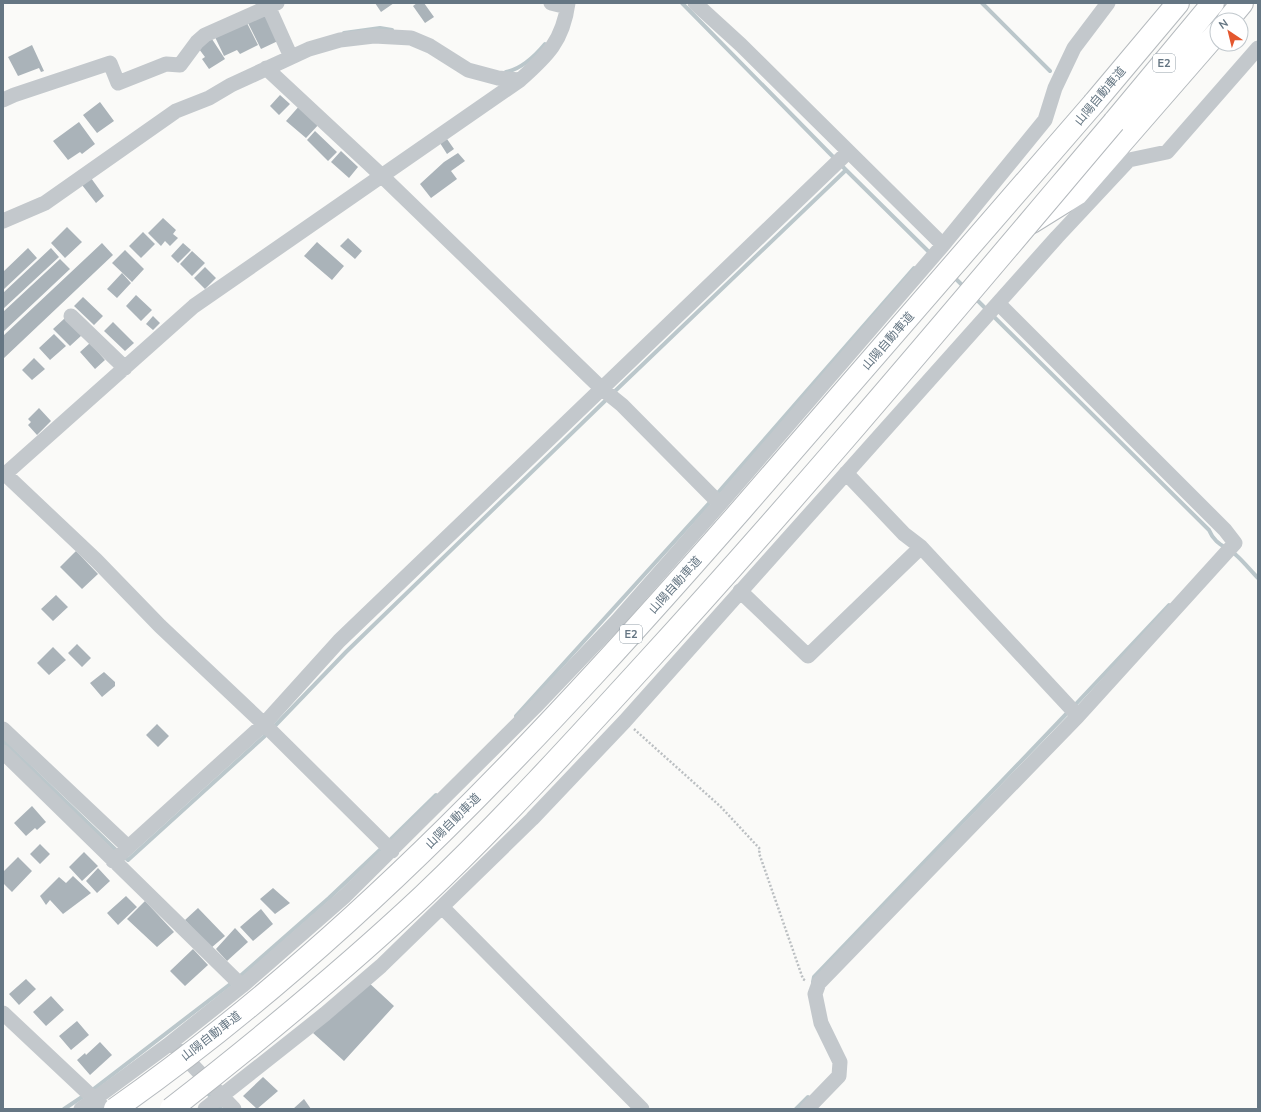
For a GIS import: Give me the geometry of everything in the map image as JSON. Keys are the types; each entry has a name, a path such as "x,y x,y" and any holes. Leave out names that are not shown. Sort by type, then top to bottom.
{"highway":[{"path":"1094,104 1162,3"},
{"name":"山陽自動車道","path":"115,1109 233,1020 317,949 407,867 531,742 661,602 1094,104 1178,3"},
{"name":"E2","path":"171,1109 251,1046 339,973 425,894 542,777 684,622 798,494 1028,224 1122,129 1213,3"},
{"path":"1235,12 1242,3"},
{"path":"1122,129 1209,40"}],"street":[{"path":"695,3 741,45 841,158 937,253"},
{"path":"81,1109 94,1098 168,1046 238,982 345,896 387,847 535,707 617,621 716,500 937,253 1045,120 1055,88 1074,48 1108,3"},
{"path":"3,100 110,63 118,83 166,64 180,65 197,42 205,35 273,5 290,53"},
{"path":"387,847 268,728 160,626 96,560 4,475 194,306 520,80 545,58 559,38 561,5"},
{"path":"3,221 45,203 176,111 209,98 231,85 266,68 290,53 340,40 374,36 411,38 430,46 468,70 498,78 520,80"},
{"path":"214,1102 326,1014 375,971 532,819 625,721 992,310 1129,160 1167,152 1258,48"},
{"path":"266,68 382,176 716,500"},
{"path":"120,854 268,728 339,641 607,393 841,158"},
{"path":"807,1109 839,1076 840,1062 821,1023 815,994 819,983 1073,711 1229,552 1235,543 1225,530 992,310"},
{"path":"71,316 124,368"},
{"path":"846,473 904,534 921,547 1073,711"},
{"path":"740,591 808,656 921,547"},
{"path":"3,729 238,982"},
{"path":"3,752 120,854"},
{"path":"442,907 642,1109"},
{"path":"3,1014 94,1098"},
{"path":"168,1046 214,1102 234,1109"}],"path":[{"path":"625,721 721,807 760,849 759,853 803,980 808,981"}],"building":[{"path":"375,3 394,3 381,12"},
{"path":"417,3 424,3 434,17 425,23 413,6"},
{"path":"266,12 280,40 261,49 247,21"},
{"path":"246,21 258,45 240,54 237,50 224,56 215,37"},
{"path":"210,36 225,59 209,69 202,59 205,57 196,45"},
{"path":"32,45 44,71 41,72 39,68 18,76 8,57"},
{"path":"280,95 290,104 279,115 270,106"},
{"path":"100,102 114,121 97,133 83,115"},
{"path":"301,104 321,122 306,138 286,121"},
{"path":"79,122 95,144 82,154 80,152 68,160 53,141"},
{"path":"315,131 337,152 328,161 307,140"},
{"path":"447,139 454,149 447,154 440,143"},
{"path":"341,151 358,167 349,178 331,162"},
{"path":"458,153 465,161 451,171 457,179 431,198 420,184 444,162"},
{"path":"91,178 104,196 96,203 82,185"},
{"path":"163,218 176,230 173,234 178,238 170,246 165,241 161,246 148,233"},
{"path":"67,227 82,242 65,258 51,243"},
{"path":"143,232 155,244 141,258 129,246"},
{"path":"348,238 362,251 355,259 340,246"},
{"path":"317,242 344,266 332,280 304,256"},
{"path":"102,243 113,255 3,359 3,336"},
{"path":"183,243 191,250 178,263 171,256"},
{"path":"28,248 37,258 3,290 3,272"},
{"path":"51,248 59,257 3,309 3,293"},
{"path":"125,250 144,269 132,282 112,263"},
{"path":"192,251 205,263 192,276 180,264"},
{"path":"60,259 70,269 3,332 3,312"},
{"path":"205,267 216,278 205,289 194,278"},
{"path":"122,273 131,283 117,298 107,289"},
{"path":"136,295 152,310 141,321 126,306"},
{"path":"83,297 103,316 94,325 74,306"},
{"path":"153,316 160,323 153,330 146,324"},
{"path":"65,318 82,335 70,346 53,329"},
{"path":"113,322 134,343 125,351 104,331"},
{"path":"54,334 66,346 50,360 39,348"},
{"path":"90,343 105,360 95,369 80,352"},
{"path":"34,358 45,369 32,380 22,370"},
{"path":"39,408 51,421 37,435 28,425 31,422 28,419"},
{"path":"76,551 98,574 82,589 60,567"},
{"path":"56,595 68,607 53,621 41,609"},
{"path":"77,644 91,658 82,667 68,653"},
{"path":"53,647 66,660 49,675 37,663"},
{"path":"104,672 115,682 115,686 102,697 90,683"},
{"path":"157,724 169,736 158,747 146,735"},
{"path":"32,806 46,822 37,830 35,828 26,836 14,823"},
{"path":"40,844 50,854 40,864 30,854"},
{"path":"84,852 98,866 82,881 69,867"},
{"path":"18,857 32,871 12,892 3,883 3,872"},
{"path":"98,868 110,881 97,893 86,881"},
{"path":"73,876 91,893 63,914 50,900 46,905 40,896 59,877 66,883"},
{"path":"273,888 290,903 275,914 260,899"},
{"path":"126,896 137,907 118,925 107,913"},
{"path":"145,901 174,932 157,947 127,919"},
{"path":"198,908 225,936 211,948 185,920"},
{"path":"261,909 273,924 253,941 240,927"},
{"path":"235,928 248,942 227,961 216,949"},
{"path":"193,949 208,965 185,986 170,971"},
{"path":"26,979 36,989 19,1005 9,994"},
{"path":"367,981 394,1006 344,1061 313,1033"},
{"path":"51,996 64,1010 46,1026 33,1012"},
{"path":"77,1021 89,1035 71,1050 59,1036"},
{"path":"100,1042 112,1055 90,1075 77,1060 85,1053 86,1055"},
{"path":"263,1077 278,1091 257,1109 243,1096"},
{"path":"304,1099 311,1109 293,1109"}],"waterway":[{"path":"682,3 846,170"},
{"path":"982,3 1050,71"},
{"path":"344,33 380,28 392,30"},
{"path":"506,72 517,68 527,61 545,44"},
{"path":"613,393 846,170 931,254"},
{"path":"716,495 914,268"},
{"path":"953,276 965,288"},
{"path":"974,297 1209,530 1214,539 1236,555 1258,578"},
{"path":"123,856 128,860 267,734 346,652 608,398"},
{"path":"516,716 712,500"},
{"path":"1074,706 1169,605"},
{"path":"813,982 814,977 1069,711"},
{"path":"3,741 118,852"},
{"path":"388,842 436,795"},
{"path":"238,978 329,898 383,847"},
{"path":"91,1091 233,982"},
{"path":"205,1090 221,1109"},
{"path":"64,1109 85,1095"},
{"path":"796,1109 808,1097"}]}
